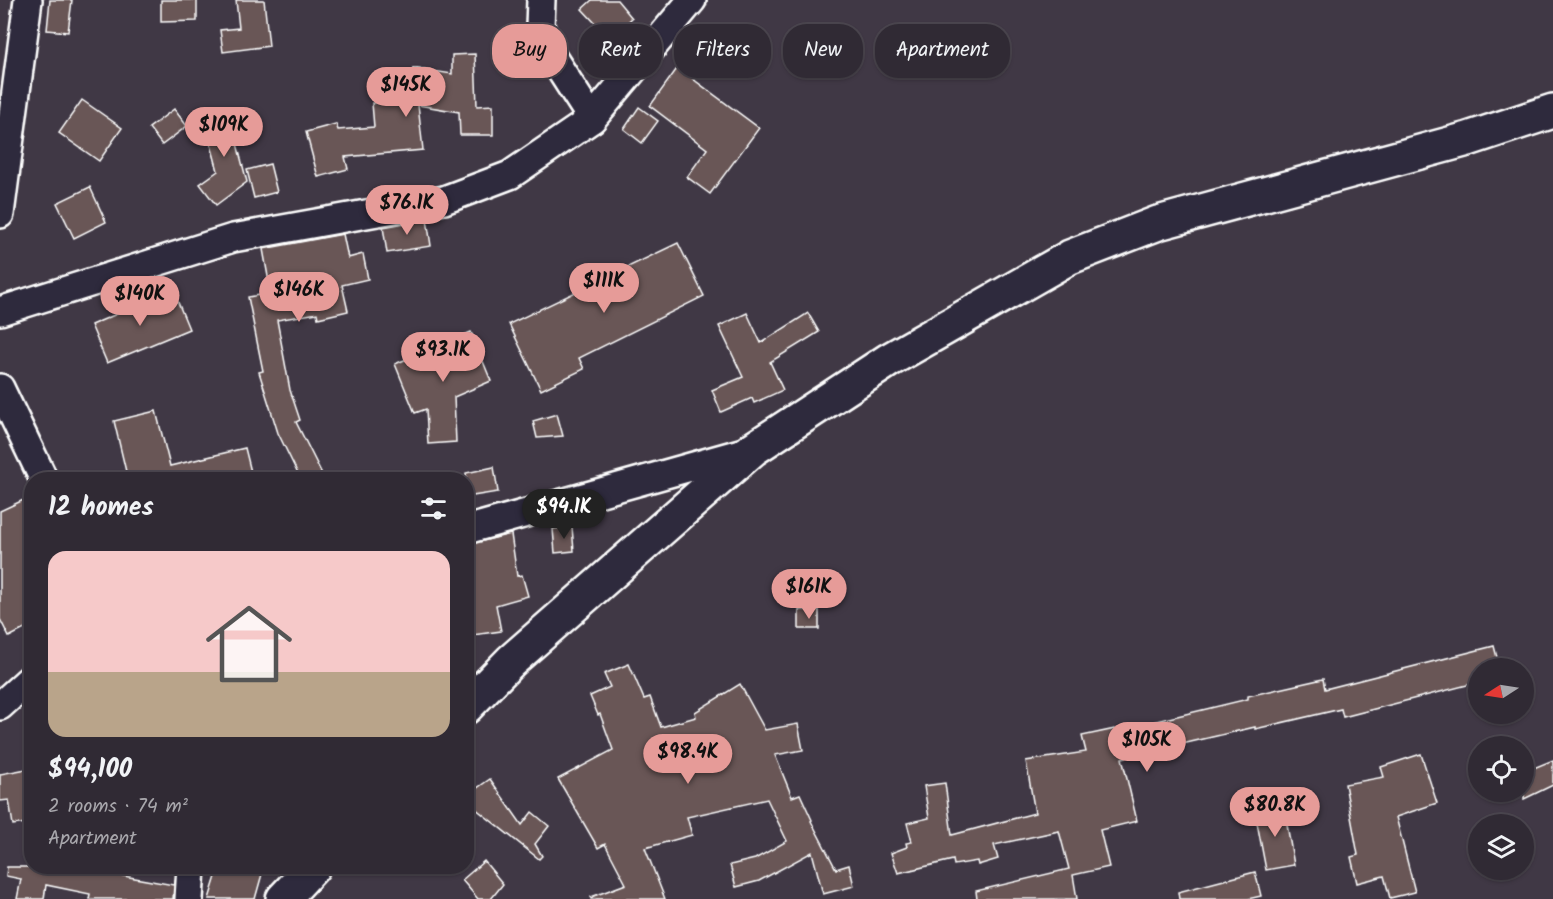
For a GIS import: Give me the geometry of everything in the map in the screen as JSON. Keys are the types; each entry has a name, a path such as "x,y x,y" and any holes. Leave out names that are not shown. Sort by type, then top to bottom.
{"highway":[{"path":"474,699 511,661 753,449 889,360 1070,257 1158,223 1468,139 1553,111"},
{"path":"283,899 306,874"}],"street":[{"path":"0,214 28,0"},
{"path":"541,0 540,26 547,49 592,119"},
{"path":"0,311 234,238 444,200 510,176 592,119 692,0"},
{"path":"0,383 0,388 40,472"},
{"path":"474,528 753,449"},
{"path":"0,706 24,684"},
{"path":"189,899 191,874"}],"building":[{"path":"50,0 72,0 68,32 47,30"},
{"path":"161,0 197,0 197,21 161,22"},
{"path":"236,0 264,0 269,46 223,52 220,30 239,28"},
{"path":"592,0 617,0 632,18 626,24 596,24 582,9"},
{"path":"475,54 477,106 493,105 493,135 460,135 459,112 418,105 423,150 345,157 348,169 318,177 306,132 336,124 338,130 374,127 372,103 408,100 413,68 452,74 452,55"},
{"path":"674,73 674,78 697,78 693,79 759,128 710,194 687,177 707,149 650,106"},
{"path":"82,100 122,128 99,161 59,133"},
{"path":"639,107 658,121 642,143 624,129"},
{"path":"174,109 187,126 162,145 149,128"},
{"path":"228,109 247,182 216,205 200,184 218,171 203,115"},
{"path":"270,164 277,192 254,198 247,170"},
{"path":"90,187 106,222 74,238 57,203"},
{"path":"427,219 431,246 387,253 383,227"},
{"path":"343,234 348,258 363,254 368,279 342,285 348,311 318,318 317,313 277,320 290,390 300,420 296,422 321,472 297,472 278,433 259,372 263,371 248,297 271,293 263,249"},
{"path":"678,243 704,296 579,358 584,369 541,390 509,324"},
{"path":"173,290 189,329 107,363 91,325"},
{"path":"747,313 761,343 808,313 819,332 770,362 783,390 754,403 752,398 721,412 712,390 743,377 719,326"},
{"path":"471,332 491,381 454,397 456,442 428,444 426,409 415,413 395,364"},
{"path":"156,411 170,466 245,448 251,472 126,472 114,421"},
{"path":"557,414 563,436 537,438 533,421"},
{"path":"494,467 498,492 474,496 474,472 471,472"},
{"path":"24,500 24,629 9,637 0,619 0,511"},
{"path":"572,527 574,551 555,553 553,529"},
{"path":"511,534 517,576 522,575 528,596 496,605 501,631 474,635 474,543"},
{"path":"799,610 819,610 819,629 799,629"},
{"path":"1494,646 1497,658 1468,658 1468,685 1343,717 1341,709 1122,758 1137,821 1100,830 1109,867 1073,875 1077,899 977,899 976,891 1069,869 1059,831 994,845 998,859 978,865 977,861 954,865 953,860 898,873 891,853 907,847 906,843 912,842 907,823 929,818 924,786 945,783 952,835 1035,813 1026,761 1086,752 1082,736 1115,729 1115,731 1323,679 1325,689"},
{"path":"629,664 644,699 650,697 661,727 696,717 695,712 740,684 765,730 798,724 803,750 775,755 792,797 800,794 836,869 849,865 854,886 823,894 812,852 759,881 736,887 730,865 755,859 787,841 767,799 687,817 692,835 645,848 665,899 591,899 591,897 626,884 605,844 598,848 558,779 613,750 600,714 598,715 590,696 610,687 604,674"},
{"path":"1421,754 1437,803 1396,817 1415,892 1390,898 1384,876 1357,883 1351,857 1358,855 1345,784 1384,777 1381,767"},
{"path":"1553,760 1553,785 1534,794 1534,768"},
{"path":"24,770 24,823 13,825 9,800 0,801 0,774"},
{"path":"490,779 522,825 532,812 549,826 535,844 542,856 539,859 475,808 474,790"},
{"path":"1284,807 1294,865 1266,870 1255,812"},
{"path":"484,861 503,884 491,899 478,899 462,880 469,874 474,874 474,870"},
{"path":"7,867 24,867 24,874 124,874 124,876 174,885 173,899 89,899 90,894 46,885 44,899 17,899 21,879 6,876"},
{"path":"1255,872 1261,896 1248,899 1179,899 1178,892"},
{"path":"217,874 262,874 255,899 209,899"}]}
